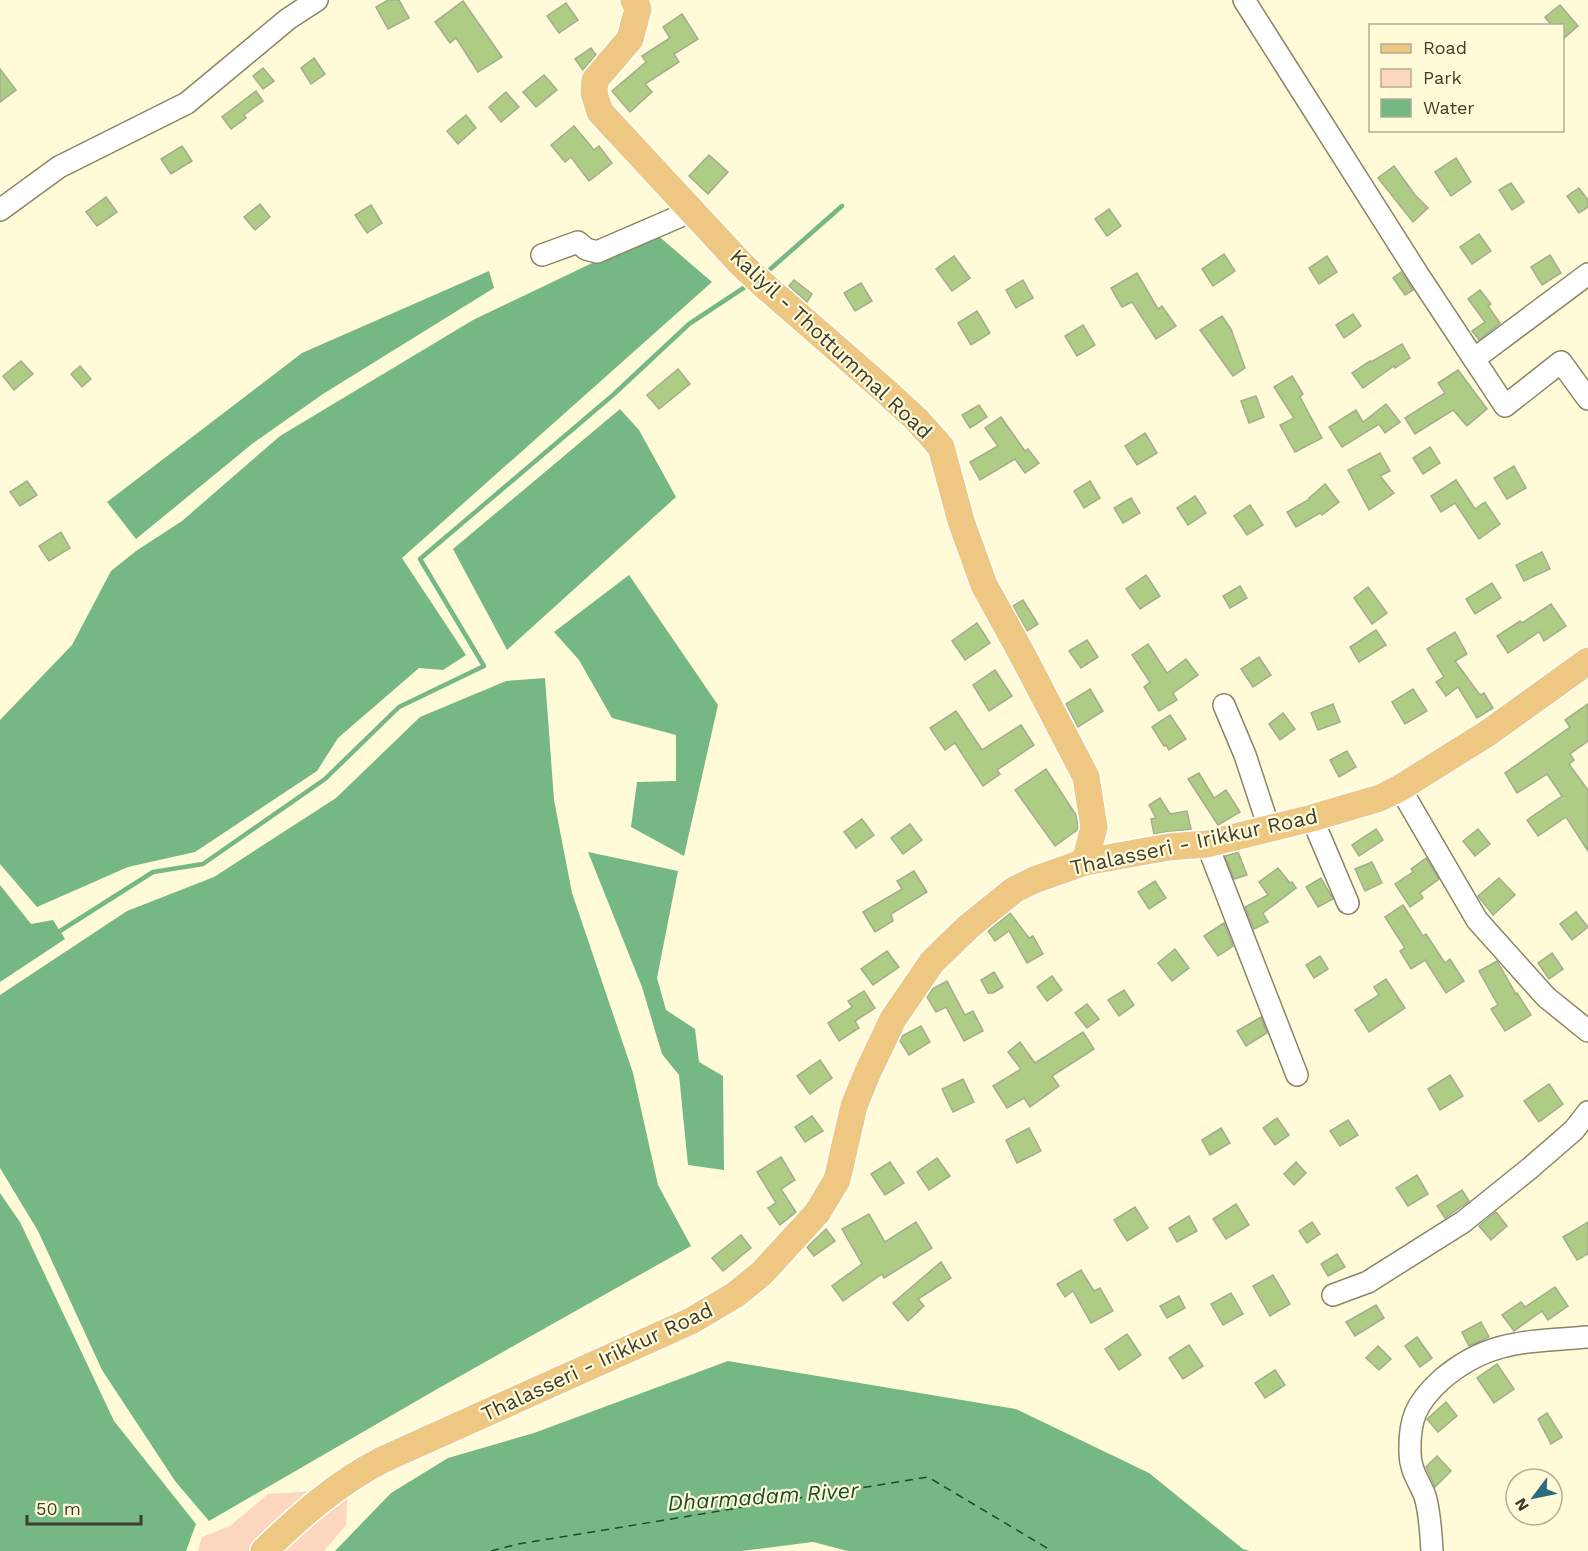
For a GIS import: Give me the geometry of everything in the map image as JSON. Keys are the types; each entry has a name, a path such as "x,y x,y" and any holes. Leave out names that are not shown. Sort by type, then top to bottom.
{"main road":[{"name":"Kaliyil - Thottummal Road","path":"634,0 638,9 630,39 595,80 594,93 600,112 766,288 882,388 917,420 941,447 961,521 984,585 1086,777 1094,826 1085,862"},
{"name":"Thalasseri - Irikkur Road","path":"264,1551 323,1497 351,1477 382,1460 691,1322 735,1295 762,1273 817,1213 837,1180 854,1106 893,1019 932,962 968,927 1014,890 1034,880 1085,862 1169,847 1207,844 1367,802 1400,788 1488,733 1588,661"}],"street":[{"path":"0,210 59,167 187,103 288,19 317,0"},
{"path":"1244,0 1505,406 1561,362 1588,399"},
{"path":"542,255 578,242 586,249 597,252 692,211"},
{"path":"1474,359 1588,274"},
{"path":"1224,705 1245,754 1269,828"},
{"path":"1400,788 1477,920 1546,998 1588,1031"},
{"path":"1312,818 1348,903"},
{"path":"1207,844 1297,1075"},
{"path":"1334,1295 1368,1282 1463,1222 1556,1146 1574,1130 1588,1112"},
{"path":"1432,1551 1425,1496 1414,1477 1409,1455 1416,1408 1432,1389 1459,1365 1485,1351 1511,1344 1588,1337"}],"green space":[{"path":"348,1489 346,1525 324,1551 275,1551"},
{"path":"315,1491 249,1551 198,1551 202,1537 230,1526 268,1494"}],"water":[{"path":"655,233 712,282 402,558 466,655 443,670 419,668 338,738 317,771 195,852 128,867 37,907 0,864 0,720 72,645 111,571 136,551 182,521 280,436 473,320"},
{"path":"489,271 494,288 323,394 252,444 136,539 107,502 302,353"},
{"path":"620,409 639,430 676,497 507,650 453,549"},
{"path":"629,575 718,705 684,856 631,827 637,782 676,781 676,735 612,718 579,660 554,632"},
{"path":"545,678 554,800 572,893 633,1073 658,1185 691,1246 209,1521 175,1481 102,1370 38,1231 0,1168 0,995 127,911 214,877 336,798 420,717 506,681"},
{"path":"588,852 678,871 657,978 666,1010 695,1029 699,1062 723,1076 724,1170 688,1165 679,1075 662,1054 642,987"},
{"path":"0,885 31,924 53,920 65,939 0,982"},
{"path":"0,1193 20,1222 114,1421 196,1524 186,1551 0,1551"},
{"name":"Dharmadam River","path":"728,1361 1016,1409 1149,1473 1243,1549 1250,1551 848,1551 813,1542 741,1551 335,1551 391,1493 448,1458 534,1433"}],"building":[{"path":"388,0 399,0 409,18 388,29 376,7"},
{"path":"463,1 502,57 478,72 456,38 450,43 435,22"},
{"path":"566,3 578,20 559,33 547,16"},
{"path":"1560,5 1578,26 1564,38 1564,24 1550,24 1545,17"},
{"path":"682,14 698,39 674,54 679,62 645,84 652,92 630,112 612,91 646,62 642,56 670,38 663,27"},
{"path":"591,48 596,55 583,70 575,59"},
{"path":"314,58 325,74 311,84 301,68"},
{"path":"263,68 274,81 263,89 253,76"},
{"path":"0,69 16,90 0,102"},
{"path":"544,75 557,90 536,107 523,92"},
{"path":"256,91 263,101 244,115 246,118 231,129 222,117"},
{"path":"506,92 519,107 501,122 489,107"},
{"path":"466,115 476,128 458,144 447,131"},
{"path":"574,126 594,150 599,146 612,163 589,181 571,157 565,162 551,145"},
{"path":"182,146 192,161 171,174 161,159"},
{"path":"709,155 728,172 708,194 689,176"},
{"path":"1456,158 1471,182 1451,196 1435,172"},
{"path":"1394,166 1415,195 1428,208 1413,222 1378,178"},
{"path":"1511,183 1524,202 1512,210 1499,190"},
{"path":"1579,188 1588,200 1588,207 1579,213 1567,196"},
{"path":"106,197 117,212 97,226 86,212"},
{"path":"260,204 270,217 255,230 244,217"},
{"path":"371,205 382,223 367,233 355,215"},
{"path":"1109,209 1121,226 1107,236 1095,219"},
{"path":"1479,234 1491,251 1472,264 1460,247"},
{"path":"1224,254 1235,271 1213,286 1202,269"},
{"path":"1550,255 1561,273 1542,285 1531,267"},
{"path":"954,256 970,278 952,291 936,269"},
{"path":"1327,256 1337,272 1319,284 1309,268"},
{"path":"1401,272 1413,290 1405,295 1393,278"},
{"path":"1137,273 1158,309 1162,306 1176,326 1156,339 1132,302 1122,307 1111,288"},
{"path":"794,280 812,294 807,302 789,286"},
{"path":"1023,280 1033,298 1016,308 1006,290"},
{"path":"861,283 872,301 855,311 844,293"},
{"path":"1480,290 1491,304 1488,306 1500,323 1479,340 1472,331 1485,322 1468,299"},
{"path":"977,311 990,333 971,345 958,323"},
{"path":"1353,314 1361,326 1344,338 1336,325"},
{"path":"1222,316 1231,329 1245,368 1233,376 1200,330"},
{"path":"1083,325 1095,345 1077,356 1065,336"},
{"path":"1402,344 1410,358 1395,368 1394,366 1363,388 1352,373"},
{"path":"21,361 33,374 14,390 3,376"},
{"path":"80,366 91,379 82,387 71,374"},
{"path":"678,369 690,384 659,409 647,395"},
{"path":"1458,370 1487,409 1467,426 1453,410 1415,434 1405,418 1445,393 1438,383"},
{"path":"1292,376 1303,394 1300,397 1322,438 1295,452 1280,425 1294,418 1274,387"},
{"path":"1256,396 1264,417 1249,423 1241,401"},
{"path":"1386,404 1400,422 1385,433 1379,424 1342,447 1329,427 1356,410 1363,422"},
{"path":"979,405 987,417 970,428 962,415"},
{"path":"1001,417 1025,451 1028,449 1039,463 1025,473 1015,459 980,480 970,462 998,446 985,428"},
{"path":"1145,433 1157,453 1137,465 1125,446"},
{"path":"1430,447 1440,463 1423,474 1413,458"},
{"path":"1380,453 1390,471 1380,476 1394,493 1369,510 1348,470"},
{"path":"1514,466 1526,488 1507,499 1494,478"},
{"path":"1456,480 1475,509 1485,502 1500,524 1479,539 1455,503 1441,512 1431,496"},
{"path":"27,481 37,495 20,506 10,492"},
{"path":"1090,481 1100,498 1084,508 1074,491"},
{"path":"1325,484 1339,502 1322,515 1320,513 1296,527 1287,512 1310,499"},
{"path":"1195,496 1206,513 1188,525 1177,508"},
{"path":"1131,498 1140,513 1123,523 1114,508"},
{"path":"1250,505 1263,525 1247,535 1234,516"},
{"path":"61,532 70,548 49,561 39,546"},
{"path":"1542,552 1550,569 1524,581 1516,565"},
{"path":"1146,575 1160,596 1140,609 1126,589"},
{"path":"1492,583 1501,598 1475,614 1466,599"},
{"path":"1240,586 1247,598 1230,608 1223,596"},
{"path":"1368,587 1387,613 1372,624 1354,598"},
{"path":"1023,600 1038,624 1027,631 1013,606"},
{"path":"1551,604 1566,626 1544,641 1539,632 1508,653 1497,636"},
{"path":"977,623 990,643 965,660 952,641"},
{"path":"1376,630 1386,645 1359,662 1350,647"},
{"path":"1455,632 1467,654 1455,661 1480,695 1484,693 1493,708 1477,718 1458,687 1446,696 1436,682 1444,677 1427,649"},
{"path":"1087,640 1098,657 1081,668 1069,651"},
{"path":"1148,644 1167,673 1186,659 1198,675 1173,693 1177,700 1159,711 1144,687 1150,682 1132,655"},
{"path":"1259,657 1271,675 1253,687 1241,669"},
{"path":"995,670 1012,696 989,711 973,685"},
{"path":"1090,689 1103,711 1078,727 1066,704"},
{"path":"1413,689 1427,711 1405,724 1392,702"},
{"path":"1333,704 1340,722 1318,730 1311,713"},
{"path":"1588,704 1588,741 1570,754 1574,760 1569,764 1588,790 1588,851 1566,817 1538,836 1527,820 1562,796 1547,774 1517,793 1505,773 1570,727 1565,720"},
{"path":"956,711 982,750 1021,725 1034,745 997,770 1000,774 983,786 955,743 945,750 930,728"},
{"path":"1283,713 1295,729 1280,740 1269,724"},
{"path":"1170,715 1186,739 1169,750 1152,727"},
{"path":"1347,751 1356,767 1339,777 1330,760"},
{"path":"1046,769 1076,815 1078,826 1077,830 1055,846 1015,790"},
{"path":"1199,773 1214,798 1226,790 1240,812 1218,825 1188,779"},
{"path":"1160,798 1170,814 1187,811 1191,829 1154,834 1151,819 1156,818 1149,805"},
{"path":"862,819 874,835 856,848 844,832"},
{"path":"910,824 922,840 903,854 891,838"},
{"path":"1376,829 1383,840 1359,856 1352,845"},
{"path":"1478,829 1490,844 1475,856 1463,841"},
{"path":"1238,852 1247,875 1234,879 1225,856"},
{"path":"1426,858 1439,879 1420,893 1423,898 1410,907 1395,884 1413,872 1411,869"},
{"path":"1372,862 1382,883 1365,891 1355,869"},
{"path":"1278,868 1296,888 1263,913 1268,922 1254,929 1245,907 1268,895 1259,882"},
{"path":"914,871 927,892 891,914 893,921 875,932 863,912 902,889 897,881"},
{"path":"1321,878 1333,899 1318,907 1306,887"},
{"path":"1499,878 1515,895 1493,915 1478,896"},
{"path":"1155,881 1166,898 1149,909 1138,892"},
{"path":"1403,905 1423,936 1426,934 1445,963 1450,959 1464,981 1446,993 1425,960 1411,969 1400,951 1405,948 1385,917"},
{"path":"1576,912 1588,927 1572,940 1560,924"},
{"path":"1010,913 1029,938 1033,936 1043,954 1027,963 1009,931 995,941 988,931"},
{"path":"1224,923 1233,946 1218,956 1204,936"},
{"path":"1175,949 1189,968 1172,981 1158,963"},
{"path":"887,951 899,967 873,985 861,969"},
{"path":"1552,953 1563,969 1549,979 1538,963"},
{"path":"1320,956 1328,969 1314,978 1306,965"},
{"path":"1497,961 1531,1015 1505,1031 1491,1009 1498,1005 1479,971"},
{"path":"994,972 1003,987 993,993 988,993 981,980"},
{"path":"1052,976 1062,990 1047,1001 1037,987"},
{"path":"1386,979 1405,1008 1369,1032 1355,1010 1379,995 1374,987"},
{"path":"947,981 965,1015 973,1011 983,1031 964,1041 946,1007 936,1012 927,997 932,989"},
{"path":"1124,990 1134,1005 1119,1016 1108,1000"},
{"path":"864,991 875,1008 855,1021 859,1028 839,1041 828,1023 852,1007 848,1001"},
{"path":"1087,1004 1099,1019 1087,1028 1075,1013"},
{"path":"1261,1017 1267,1033 1246,1046 1237,1031"},
{"path":"921,1026 930,1042 909,1055 900,1041 902,1036"},
{"path":"1083,1032 1094,1049 1052,1076 1059,1086 1030,1107 1024,1098 1007,1108 993,1086 1021,1069 1008,1052 1020,1042 1035,1063"},
{"path":"820,1060 832,1078 810,1094 797,1076"},
{"path":"1450,1075 1463,1096 1440,1110 1428,1089"},
{"path":"963,1079 974,1102 953,1112 942,1089"},
{"path":"1549,1084 1563,1104 1539,1122 1524,1101"},
{"path":"812,1116 823,1131 805,1142 795,1127"},
{"path":"1277,1118 1289,1135 1275,1145 1263,1128"},
{"path":"1348,1120 1358,1135 1340,1146 1330,1131"},
{"path":"1029,1128 1041,1151 1017,1163 1006,1140"},
{"path":"1221,1128 1230,1143 1210,1155 1202,1140"},
{"path":"781,1157 795,1180 781,1189 796,1212 780,1225 768,1208 776,1203 757,1172"},
{"path":"937,1158 950,1176 929,1190 917,1172"},
{"path":"890,1162 904,1183 885,1195 871,1174"},
{"path":"1296,1162 1306,1173 1294,1185 1284,1174"},
{"path":"1417,1175 1428,1194 1408,1206 1396,1188"},
{"path":"1462,1190 1469,1201 1445,1218 1437,1206"},
{"path":"1236,1204 1249,1225 1226,1239 1213,1219"},
{"path":"1135,1207 1148,1228 1127,1241 1114,1220"},
{"path":"1496,1212 1507,1226 1491,1240 1479,1226"},
{"path":"869,1214 885,1242 916,1222 932,1248 884,1278 882,1274 843,1301 832,1286 862,1264 842,1229"},
{"path":"1189,1216 1197,1231 1177,1242 1169,1228"},
{"path":"1312,1222 1320,1234 1307,1243 1299,1231"},
{"path":"1588,1222 1588,1254 1577,1260 1563,1237"},
{"path":"826,1229 835,1241 814,1256 807,1247"},
{"path":"741,1235 751,1248 723,1271 712,1258"},
{"path":"1337,1254 1345,1267 1328,1276 1321,1264"},
{"path":"941,1262 951,1278 918,1299 924,1306 908,1321 893,1303"},
{"path":"1081,1270 1094,1291 1100,1288 1113,1311 1091,1323 1073,1291 1065,1297 1057,1284"},
{"path":"1273,1275 1290,1304 1270,1316 1253,1286"},
{"path":"1555,1287 1568,1306 1548,1320 1542,1311 1514,1331 1502,1315 1521,1302 1525,1307"},
{"path":"1231,1293 1243,1314 1223,1325 1211,1304"},
{"path":"1179,1296 1185,1308 1167,1318 1160,1306"},
{"path":"1376,1305 1384,1318 1355,1336 1346,1322"},
{"path":"1481,1322 1489,1337 1469,1346 1462,1332"},
{"path":"1127,1334 1141,1355 1119,1370 1105,1349"},
{"path":"1417,1337 1432,1358 1420,1367 1405,1346"},
{"path":"1189,1345 1203,1366 1183,1379 1169,1358"},
{"path":"1378,1346 1391,1359 1379,1370 1366,1358"},
{"path":"1497,1364 1514,1389 1494,1403 1477,1378"},
{"path":"1275,1370 1285,1385 1265,1398 1255,1383"},
{"path":"1446,1402 1457,1416 1438,1432 1427,1419"},
{"path":"1547,1413 1562,1437 1551,1444 1538,1419"},
{"path":"1437,1456 1451,1471 1435,1487 1426,1467"}],"waterway":[{"path":"767,272 842,206"},
{"path":"60,931 153,872 203,864 325,779 399,707 484,666 420,559 613,395 689,324 748,285"}],"ferry route":[{"path":"491,1551 518,1544 928,1477 1052,1551"}]}
